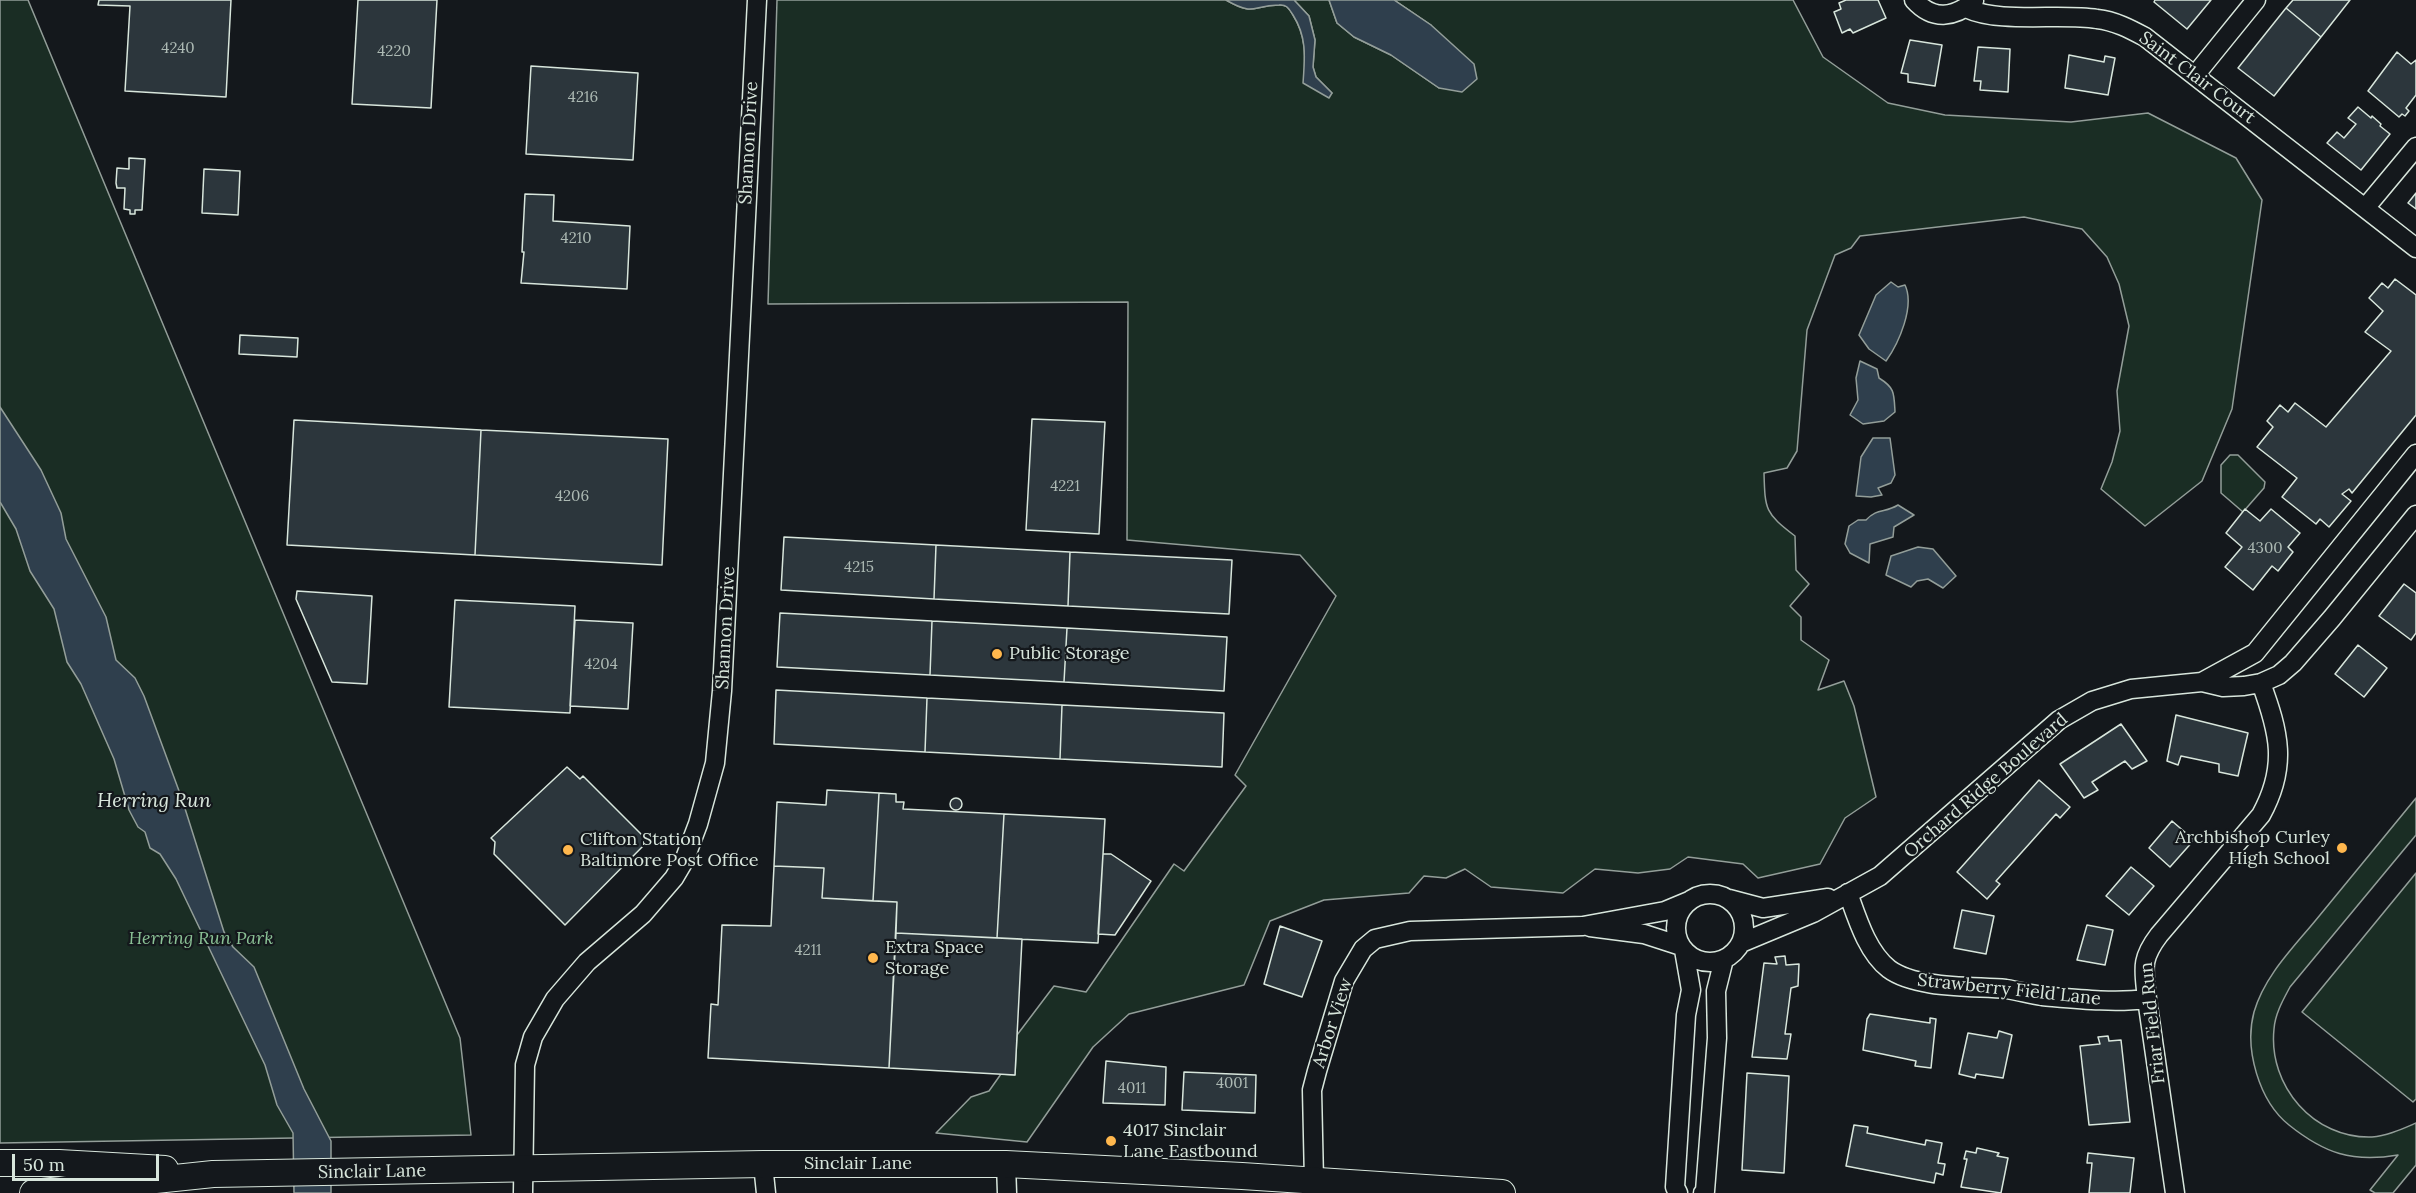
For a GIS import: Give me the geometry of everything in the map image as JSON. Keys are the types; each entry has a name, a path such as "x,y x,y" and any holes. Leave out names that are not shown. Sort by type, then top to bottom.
{"main road":[{"name":"Sinclair Lane","path":"0,1163 134,1166 213,1174"},
{"name":"Sinclair Lane","path":"33,1193 213,1174 396,1173 523,1181 763,1164 1006,1164 1314,1181 1402,1190 1502,1193"}],"street":[{"name":"Shannon Drive","path":"523,1181 525,1065 533,1037 555,999 587,962 643,914 674,878 690,848 715,763 724,654 757,0"},
{"name":"Saint Clair Court","path":"1914,0 1922,9 1941,15 1961,12 1971,4 2002,15 2097,19 2123,25 2145,37 2196,74 2416,248"},
{"path":"2196,74 2256,0"},
{"path":"2366,207 2416,147"},
{"name":"Orchard Ridge Boulevard","path":"2202,682 2255,653 2416,454"},
{"name":"Orchard Ridge Boulevard","path":"1724,959 1741,943 1813,913 1880,876 2059,720 2091,701 2122,691 2202,682 2223,687 2261,683 2279,675 2293,663 2416,515"},
{"name":"Friar Field Run","path":"2175,1193 2147,999 2144,968 2146,952 2261,815 2269,800 2276,780 2278,753 2276,725 2261,683"},
{"name":"Orchard Ridge Boulevard","path":"1689,901 1707,893 1749,905 1774,908 1848,893"},
{"name":"Strawberry Field Lane","path":"1848,893 1876,955 1889,969 1905,978 2040,996 2124,1001 2147,999"},
{"path":"1727,898 1735,904 1744,923 1741,943"},
{"path":"1678,1193 1675,1186 1682,1101 1682,1069 1686,1015 1691,990 1683,948 1676,934 1676,922 1680,910 1689,901"},
{"name":"Arbor View","path":"1314,1181 1312,1090 1344,981 1363,949 1375,939 1410,931 1583,926 1665,911 1689,901"},
{"name":"Arbor View","path":"1583,926 1606,931 1644,934 1683,948"},
{"path":"1683,948 1703,961 1724,959 1716,991 1717,1038 1705,1191 1703,1193"},
{"path":"763,1164 766,1193"},
{"path":"1006,1164 1007,1193"}],"green space":[{"name":"Herring Run Park","path":"0,0 28,0 460,1038 471,1135 0,1143"},
{"path":"777,0 1226,0 1249,9 1282,5 1290,11 1301,31 1305,56 1304,83 1332,93 1316,77 1313,67 1315,40 1309,16 1294,0 1329,0 1337,23 1354,37 1391,55 1439,88 1431,25 1394,0 1793,0 1823,57 1888,103 1945,115 2071,122 2148,113 2236,158 2262,200 2232,409 2202,481 2145,526 2101,489 2112,462 2120,431 2117,391 2129,326 2119,284 2107,257 2082,229 2024,217 1860,236 1851,248 1835,255 1807,330 1797,451 1787,468 1764,473 1766,503 1772,516 1795,536 1796,570 1809,584 1790,606 1801,617 1801,640 1829,660 1818,690 1844,681 1854,706 1876,797 1845,818 1820,864 1758,878 1743,864 1688,857 1670,869 1638,873 1595,869 1563,893 1491,887 1465,869 1446,878 1424,876 1409,893 1324,900 1270,921 1244,985 1129,1014 1093,1047 1027,1142 936,1133 971,1097 989,1091 1001,1074 1015,1075 1017,1035 1054,986 1086,992 1174,864 1184,871 1246,786 1235,775 1336,596 1300,555 1127,540 1128,302 768,304"},
{"path":"2230,455 2238,455 2265,482 2264,488 2243,512 2221,493 2221,465"},
{"path":"2416,798 2416,835 2290,987 2282,1002 2274,1029 2274,1050 2287,1089 2314,1119 2331,1129 2351,1135 2372,1137 2389,1134 2416,1123 2416,1165 2393,1193 2375,1193 2370,1190 2398,1155 2366,1158 2339,1154 2314,1143 2289,1125 2269,1102 2256,1073 2251,1026 2259,998 2273,973"},
{"path":"2416,873 2416,1099 2413,1102 2302,1012"}],"water":[{"path":"1226,0 1294,0 1309,16 1315,40 1313,67 1316,77 1332,93 1329,98 1303,83 1303,39 1298,23 1288,7 1270,5 1249,9"},
{"path":"1329,0 1394,0 1431,25 1474,64 1477,79 1462,92 1439,88 1391,55 1354,37 1337,23"},
{"path":"1891,282 1898,287 1905,285 1908,303 1900,335 1886,361 1869,349 1859,335 1876,295"},
{"path":"1860,361 1877,369 1879,378 1893,392 1895,412 1884,421 1863,424 1850,415 1858,400 1856,378"},
{"name":"Herring Run","path":"0,407 41,470 61,513 66,539 106,617 116,660 135,678 144,696 182,799 224,932 233,947 254,967 304,1089 331,1141 331,1193 294,1193 293,1133 277,1105 265,1065 176,879 160,854 150,848 145,832 138,827 129,810 114,759 81,684 67,662 54,609 30,571 16,529 0,502"},
{"path":"1873,438 1890,438 1895,475 1891,483 1878,488 1882,495 1856,496 1861,457"},
{"path":"1898,505 1914,515 1894,527 1893,537 1870,544 1869,563 1850,553 1845,544 1849,526 1858,520 1866,520 1878,512"},
{"path":"1918,547 1933,549 1956,576 1943,588 1928,579 1917,581 1911,587 1886,575 1891,556"}],"building":[{"path":"99,0 231,0 226,97 125,91 130,6 98,5"},
{"path":"358,0 437,0 431,108 352,104"},
{"path":"1846,0 1878,0 1886,18 1853,33 1850,29 1842,33 1834,12 1841,9 1839,3"},
{"path":"2155,0 2211,0 2187,29 2154,2"},
{"path":"2293,0 2350,0 2321,37 2286,8"},
{"path":"2286,8 2321,37 2274,96 2238,68"},
{"path":"1910,40 1942,45 1935,86 1908,82 1908,74 1901,73"},
{"path":"1978,47 2010,49 2008,92 1980,90 1981,81 1974,81"},
{"path":"2397,52 2411,64 2416,60 2416,95 2406,108 2409,111 2405,116 2402,114 2399,117 2368,91"},
{"path":"2069,55 2104,62 2105,56 2115,58 2108,95 2065,88"},
{"path":"531,66 638,73 633,160 526,154"},
{"path":"2358,107 2371,118 2372,116 2390,134 2361,170 2327,143 2337,132 2344,138 2356,124 2348,118"},
{"path":"129,158 145,159 142,210 135,210 135,214 130,214 130,210 124,209 125,188 117,188 116,183 117,168 129,169"},
{"path":"204,169 240,171 238,215 202,213"},
{"path":"2416,193 2416,209 2408,203"},
{"path":"525,194 554,195 553,221 630,226 627,289 521,283"},
{"path":"2395,279 2416,295 2416,415 2352,493 2349,489 2342,494 2351,501 2329,527 2320,519 2316,524 2282,497 2297,478 2257,447 2273,427 2267,421 2280,405 2288,412 2295,403 2326,427 2391,351 2365,332 2383,311 2369,298 2382,283 2388,288"},
{"path":"240,335 298,338 297,357 239,354"},
{"path":"1032,419 1105,422 1099,534 1026,530"},
{"path":"294,420 481,430 475,555 287,545"},
{"path":"481,430 668,439 662,565 475,555"},
{"path":"2245,509 2260,521 2271,509 2300,533 2288,547 2293,552 2278,571 2272,566 2253,590 2225,567 2242,547 2226,533"},
{"path":"784,537 936,545 934,599 781,590"},
{"path":"936,545 1070,552 1068,606 934,599"},
{"path":"1070,552 1232,560 1229,614 1068,606"},
{"path":"2404,584 2416,593 2416,633 2411,640 2379,616"},
{"path":"297,591 372,596 367,684 332,682 296,599"},
{"path":"455,600 575,606 570,713 449,707"},
{"path":"780,613 932,621 930,675 777,667"},
{"path":"575,620 633,623 628,709 570,706"},
{"path":"932,621 1067,628 1064,682 930,675"},
{"path":"1067,628 1227,637 1224,691 1064,682"},
{"path":"2358,645 2387,668 2364,697 2335,674"},
{"path":"776,690 927,698 925,752 774,744"},
{"path":"927,698 1062,705 1060,759 925,752"},
{"path":"1062,705 1224,713 1222,767 1060,759"},
{"path":"2176,715 2248,733 2238,776 2219,772 2219,764 2181,756 2178,765 2167,761"},
{"path":"2121,724 2147,761 2132,769 2125,761 2092,782 2098,790 2084,798 2060,764"},
{"name":"Clifton Station Baltimore Post Office","path":"567,767 580,779 583,776 648,841 565,925 494,854 495,842 491,838"},
{"path":"2039,780 2070,807 2060,818 2056,814 1996,881 2000,884 1987,899 1957,872"},
{"path":"827,790 879,793 873,901 822,898 824,868 774,866 777,802 826,805"},
{"path":"879,793 896,794 896,802 904,802 903,809 1004,814 997,938 896,933 897,902 873,901"},
{"path":"956,798 962,804 956,810 950,804"},
{"path":"1004,814 1105,819 1098,943 997,938"},
{"path":"2172,821 2194,840 2170,867 2149,848"},
{"path":"1103,854 1111,854 1151,881 1115,935 1098,934"},
{"path":"774,866 824,868 822,898 897,902 889,1068 708,1058 711,1004 718,1005 722,925 771,926"},
{"path":"2131,867 2154,886 2129,915 2106,896"},
{"path":"1962,910 1994,916 1986,954 1954,948"},
{"path":"2087,925 2113,930 2105,965 2077,960"},
{"path":"1280,926 1322,941 1302,997 1264,984"},
{"path":"896,933 1022,939 1015,1075 889,1068"},
{"path":"1785,956 1786,965 1799,964 1798,986 1791,988 1785,1034 1791,1034 1787,1059 1752,1057 1764,963 1777,964 1775,957"},
{"path":"1870,1014 1930,1023 1930,1018 1936,1019 1931,1068 1915,1066 1916,1061 1863,1050 1867,1019"},
{"path":"1999,1031 2012,1035 2003,1078 1976,1074 1975,1078 1959,1074 1968,1033 1997,1038"},
{"path":"2108,1036 2109,1041 2121,1040 2130,1122 2089,1125 2080,1046 2100,1044 2098,1037"},
{"path":"1106,1061 1166,1067 1165,1105 1103,1103"},
{"path":"1184,1072 1256,1075 1255,1113 1182,1110"},
{"path":"1747,1073 1789,1076 1784,1173 1742,1170"},
{"path":"1854,1125 1868,1127 1867,1133 1925,1145 1926,1140 1942,1143 1938,1163 1945,1164 1943,1175 1936,1173 1934,1183 1846,1166"},
{"path":"1977,1148 1999,1153 1997,1156 2008,1158 2001,1193 1961,1187 1967,1159 1964,1159 1966,1151 1976,1153"},
{"path":"2088,1153 2134,1158 2130,1193 2089,1193 2092,1163 2087,1163"}],"place":[{"name":"Public Storage","path":"997,654"},
{"name":"Archbishop Curley High School","path":"2342,848"},
{"name":"Clifton Station Baltimore Post Office","path":"568,850"},
{"name":"Extra Space Storage","path":"873,958"},
{"name":"4017 Sinclair Lane Eastbound","path":"1111,1141"}]}
